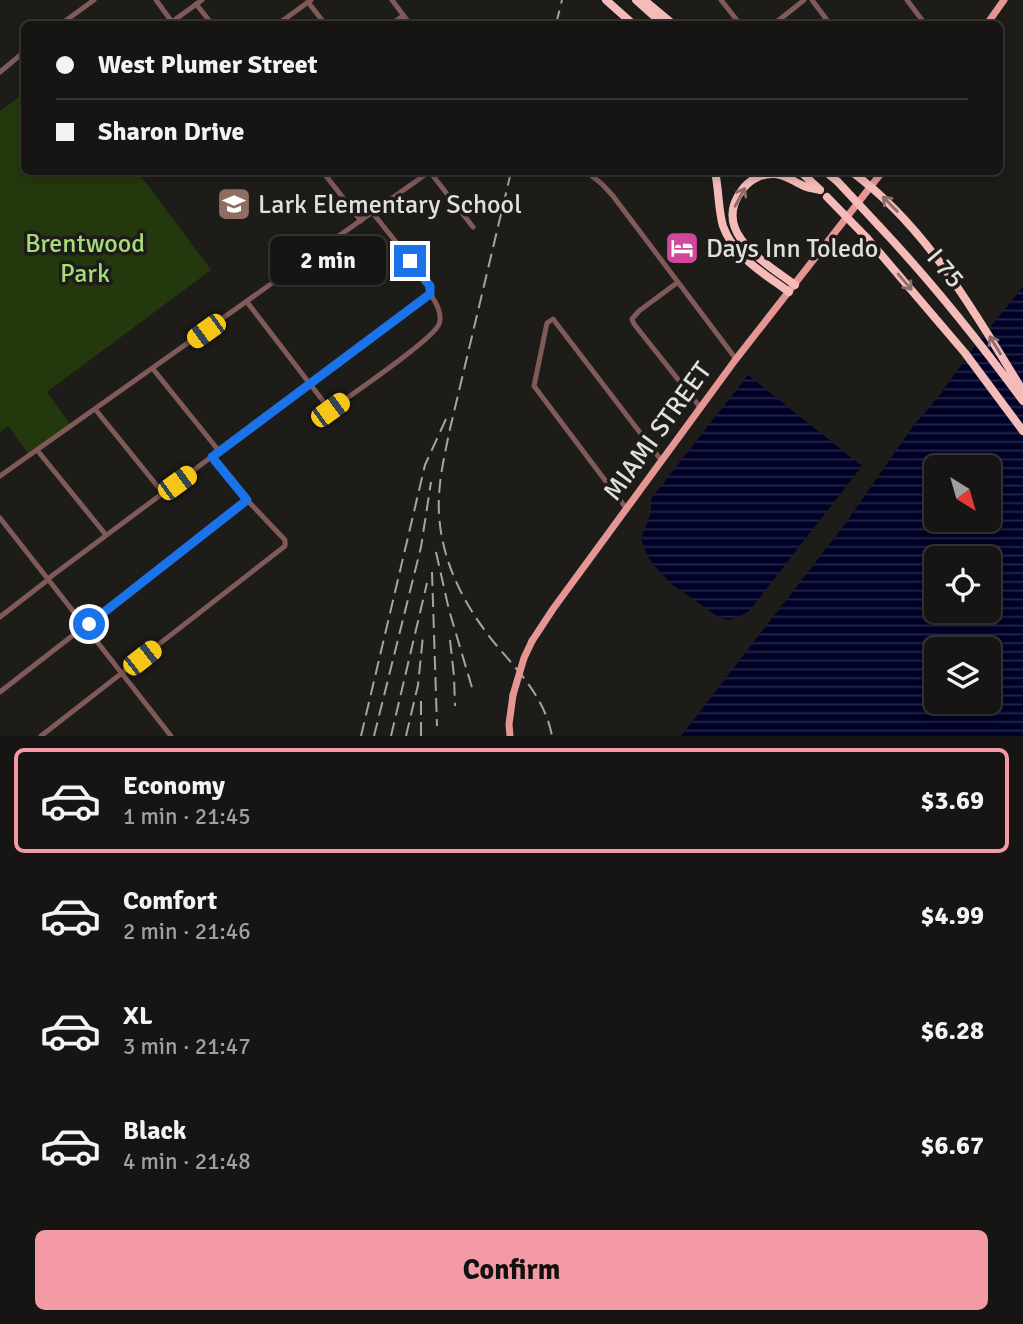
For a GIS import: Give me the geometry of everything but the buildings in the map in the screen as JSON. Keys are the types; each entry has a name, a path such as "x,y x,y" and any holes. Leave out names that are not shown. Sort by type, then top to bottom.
{"highway":[{"path":"606,0 628,21"},
{"path":"636,0 660,21"},
{"path":"644,0 669,21"},
{"path":"715,175 724,227 732,245 789,292"},
{"path":"768,175 758,177 741,191 735,202 733,226 741,242 795,285"},
{"path":"780,175 820,190"},
{"name":"I 75","path":"804,175 867,239 942,325 1023,431"},
{"name":"I 75","path":"830,175 915,263 1023,401"},
{"path":"856,175 871,185 926,244 966,299 1023,391"}],"main road":[{"path":"989,21 1004,0"},
{"name":"MIAMI STREET","path":"510,736 513,695 524,657 553,609 736,359 879,175"}],"street":[{"path":"65,21 94,0"},
{"path":"156,0 170,21"},
{"path":"391,0 407,21"},
{"path":"721,0 738,21"},
{"path":"778,21 804,0"},
{"path":"812,0 829,21"},
{"path":"907,0 923,21"},
{"path":"282,21 308,1 323,21"},
{"path":"174,21 199,2 210,21"},
{"path":"396,21 403,16"},
{"path":"0,72 21,54"},
{"path":"325,175 361,220"},
{"path":"0,476 426,175"},
{"path":"432,175 473,228"},
{"path":"591,175 606,188 736,359"},
{"path":"247,302 330,410 418,346 435,331 439,323 439,313 428,282 372,212"},
{"path":"678,282 632,319 701,407"},
{"path":"0,617 430,293"},
{"path":"626,508 534,387 547,323 553,319 661,460"},
{"path":"153,369 219,451"},
{"path":"95,410 163,493"},
{"path":"37,450 106,535"},
{"path":"41,736 284,548 285,540 247,500 212,457"},
{"path":"0,692 247,500"},
{"path":"0,518 171,736"}],"green space":[{"name":"Brentwood Park","path":"21,95 21,175 140,175 211,270 47,392 70,424 29,454 8,426 0,432 0,111"}],"water":[{"path":"1023,287 1023,736 681,736 845,524 914,425"},
{"path":"748,375 862,466 750,610 730,620 720,618 670,583 649,559 641,539 651,512 651,499"}],"railway":[{"path":"557,21 562,0"},
{"path":"510,175 449,433 440,480 439,517 447,557 462,595 484,630 531,688 544,710 552,736"},
{"path":"361,736 425,465 446,419"},
{"path":"374,736 421,547 431,482"},
{"path":"436,552 449,610 473,691"},
{"path":"432,572 437,726"},
{"path":"391,736 427,583"},
{"path":"406,736 418,685 423,636"},
{"path":"450,640 455,706"},
{"path":"421,697 421,736"}],"place":[{"name":"Lark Elementary School","path":"234,204"},
{"name":"Days Inn Toledo","path":"682,248"}],"route":[{"path":"89,624 247,500 212,457 430,294 428,282 410,261"}]}
